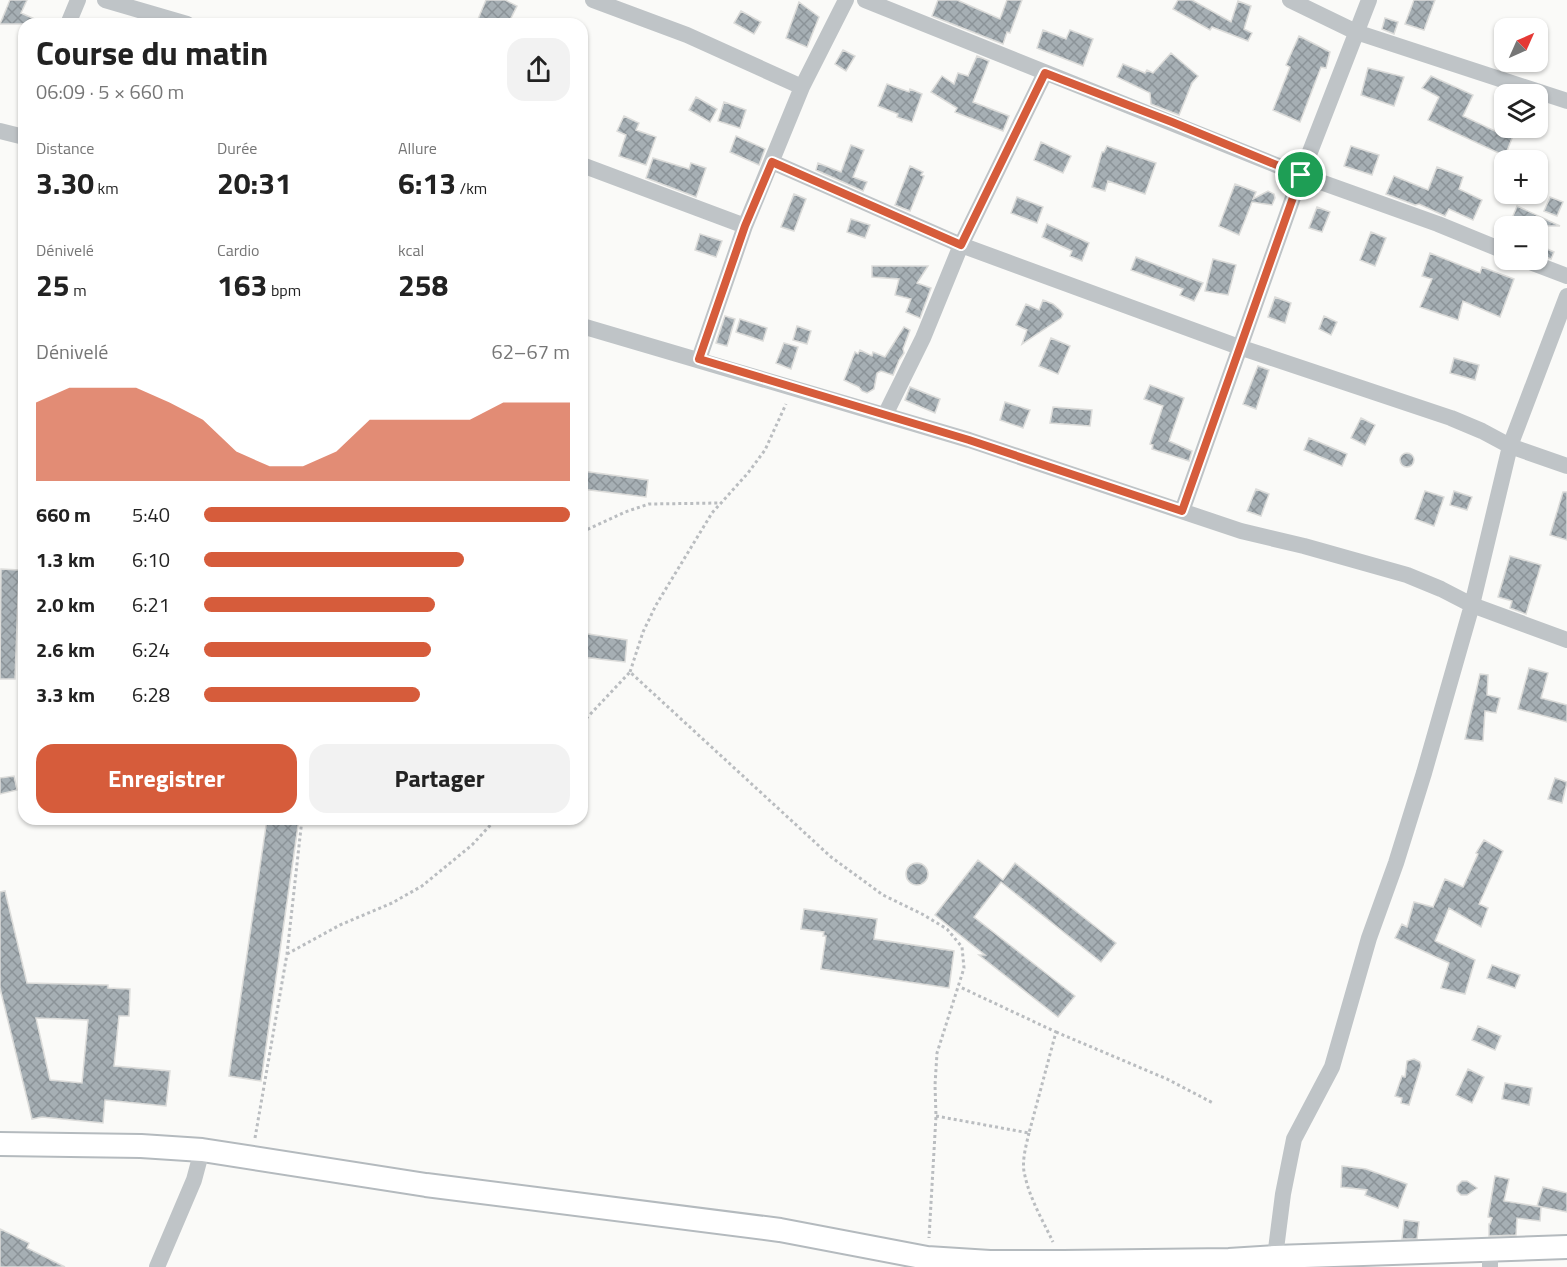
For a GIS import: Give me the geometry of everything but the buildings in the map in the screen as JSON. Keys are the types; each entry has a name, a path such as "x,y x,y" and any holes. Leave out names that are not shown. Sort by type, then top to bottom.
{"street":[{"path":"70,18 78,0"},
{"path":"105,0 166,18"},
{"path":"593,0 687,35 802,87"},
{"path":"699,359 745,226 802,87 846,0"},
{"path":"865,0 1301,175 1438,224 1494,247"},
{"path":"1290,0 1356,32 1567,101"},
{"path":"1182,511 1301,175 1369,0"},
{"path":"885,415 923,338 961,245 1045,73"},
{"path":"0,131 18,136"},
{"path":"772,162 961,245 1239,347 1451,418 1482,430 1510,446 1567,466"},
{"path":"588,167 745,226"},
{"path":"1548,269 1567,276"},
{"path":"1275,1257 1283,1194 1294,1139 1332,1067 1369,938 1396,863 1424,773 1472,605 1510,446 1567,296"},
{"path":"588,328 969,440 1240,531 1304,546 1407,575 1472,605 1567,640"},
{"path":"1,1138 202,1150 426,1185 780,1230 927,1258 990,1262 1230,1264 1275,1257 1490,1258 1567,1247"},
{"path":"157,1267 194,1180 202,1150"}],"path":[{"path":"588,717 630,672 643,632 656,605 720,503 748,473 765,450 792,388"},
{"path":"588,529 649,504 720,503"},
{"path":"630,672 831,857 883,895 947,929 962,947 964,968 960,987 937,1053 936,1116 927,1258"},
{"path":"252,1157 287,954 301,825"},
{"path":"287,954 422,886 472,845 490,825"},
{"path":"960,987 1056,1032 1167,1079 1213,1103"},
{"path":"1056,1032 1025,1149 1024,1174 1040,1216 1063,1262"},
{"path":"936,1116 1029,1133"}],"route":[{"path":"1045,73 1301,175 1182,511 969,440 699,359 745,226 772,162 961,245 1045,73"}]}
